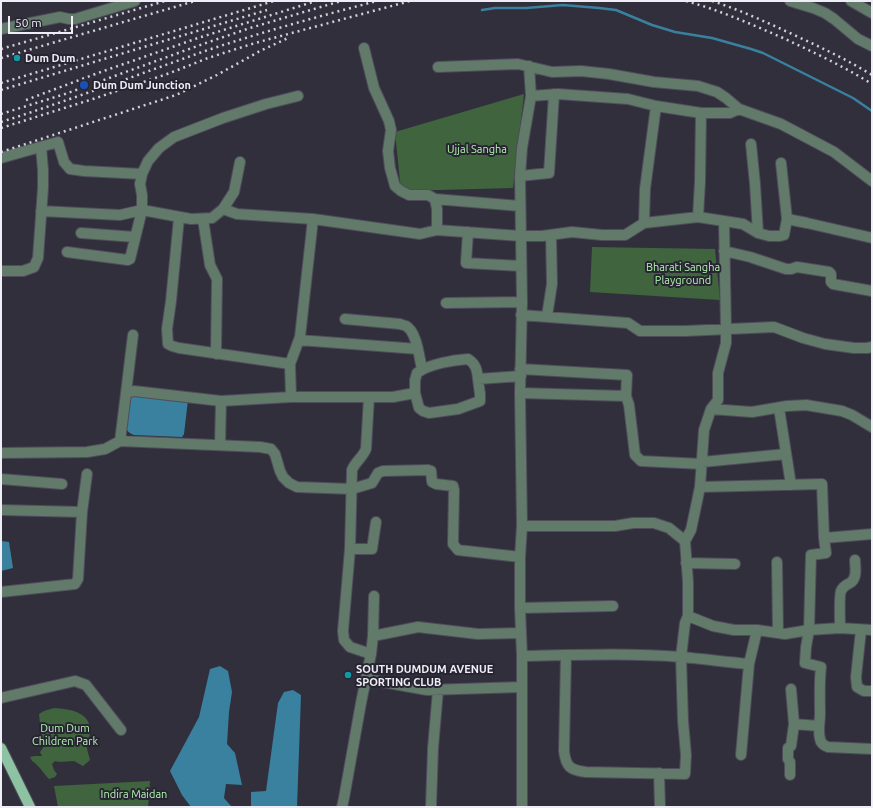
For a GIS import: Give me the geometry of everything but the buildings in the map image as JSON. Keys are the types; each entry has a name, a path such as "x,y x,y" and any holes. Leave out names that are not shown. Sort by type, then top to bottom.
{"main road":[{"path":"1,748 4,760 30,807"}],"street":[{"path":"1,29 60,17 75,19 135,1"},
{"path":"790,1 825,13 834,18 858,39 872,46"},
{"path":"851,1 859,4 872,13"},
{"path":"364,48 374,88 389,121 391,130 388,151 390,168 395,186 409,195 428,195 435,199 520,206"},
{"path":"438,67 518,64 552,72 581,71 609,74 654,82 698,86 717,92 739,109 781,124 834,152 872,181"},
{"path":"522,807 522,656 520,556 522,526 520,372 522,302 520,176 522,148 532,96 530,66"},
{"path":"532,96 554,94 628,99 656,106 701,113 730,113 739,109"},
{"path":"520,176 549,173 554,94"},
{"path":"67,252 128,260 131,257 142,210 140,184 142,174 148,161 158,148 174,137 223,118 266,104 298,96"},
{"path":"644,223 645,189 656,106"},
{"path":"698,217 701,113"},
{"path":"1,158 58,142 64,162 70,169 142,174"},
{"path":"751,144 758,233"},
{"path":"1,271 23,271 34,267 38,258 43,188 41,147"},
{"path":"41,212 120,215 142,210 179,218 212,218 223,208 234,192 240,162"},
{"path":"223,208 237,214 313,219 420,234 437,230 521,236 542,236 572,232 602,235 625,235 644,223 698,217 743,224 758,233 769,236 780,236 784,235 787,219 781,163"},
{"path":"435,199 437,209 437,230"},
{"path":"179,218 167,329 168,344 179,348 290,364"},
{"path":"203,219 210,265 217,279 216,354"},
{"path":"291,397 290,364 299,340 313,219"},
{"path":"787,219 872,238"},
{"path":"566,655 564,751 565,761 568,766 576,771 586,772 685,774 686,755 683,721 681,657 685,623 688,616 688,582 685,541 691,530 700,488 704,430 711,409 718,400 718,373 726,343 724,220"},
{"path":"468,232 466,263 521,266"},
{"path":"81,233 135,237"},
{"path":"547,316 552,284 551,235"},
{"path":"724,251 757,259 786,269 797,267 829,272 831,274 831,282 833,284 872,290"},
{"path":"446,303 522,302"},
{"path":"521,315 628,323 640,331 685,331 774,327 803,338 825,344 854,348 872,347"},
{"path":"345,319 400,324 407,326 415,338 422,369"},
{"path":"120,441 133,335"},
{"path":"299,340 418,349"},
{"path":"468,358 477,368 478,379 480,401 458,409 429,413 419,408 415,393 415,380 417,373 422,369 441,363 468,358"},
{"path":"478,379 520,372 627,375 626,396 629,405 635,455 641,461 702,463 786,454"},
{"path":"126,393 134,391 221,401 291,397 393,397 415,393"},
{"path":"520,392 626,396"},
{"path":"369,397 366,449 352,470 350,549 343,631 344,640 350,647 371,654"},
{"path":"220,445 221,401"},
{"path":"711,409 752,412 806,405 842,411 872,427"},
{"path":"780,408 791,485"},
{"path":"1,453 87,452 105,449 120,441 260,447 271,449 275,454 283,477 298,487 352,490 372,483 378,473 383,471 428,470 431,471 432,482 452,486 454,490 453,544 458,550 520,556"},
{"path":"1,592 75,584 78,579 82,512 87,474"},
{"path":"1,479 62,484"},
{"path":"700,488 822,484 826,553 811,555 809,630 806,647 806,663 821,667 819,726 823,745 828,747 872,749"},
{"path":"1,510 82,512"},
{"path":"350,549 372,549 376,522"},
{"path":"522,526 615,526 654,523 669,528 685,541"},
{"path":"824,538 872,534"},
{"path":"840,628 840,592 845,585 851,583 854,579 855,560"},
{"path":"778,562 778,633"},
{"path":"686,563 735,564"},
{"path":"342,807 371,654 374,596"},
{"path":"520,608 613,606"},
{"path":"688,616 713,626 734,630 757,630 785,634 809,630 840,628 872,630"},
{"path":"373,636 418,627 478,634 521,633"},
{"path":"741,755 748,664 757,630"},
{"path":"861,630 856,677 857,687 864,691 872,691"},
{"path":"522,656 627,655 681,657 748,664"},
{"path":"366,679 427,690 522,687"},
{"path":"1,698 75,681 86,685 121,730"},
{"path":"790,775 788,748 791,746 794,724 791,689"},
{"path":"431,807 433,748 438,690"},
{"path":"794,724 819,726"},
{"path":"659,773 660,807"}],"green space":[{"name":"Ujjal Sangha","path":"524,94 513,188 401,191 395,132"},
{"name":"Bharati Sangha Playground","path":"592,247 715,249 720,300 590,292"},
{"name":"Dum Dum Children Park","path":"54,708 71,710 86,718 90,728 87,750 90,760 83,766 74,761 55,761 52,764 57,774 55,777 49,779 30,757 42,756 40,752 43,748 39,714"},
{"name":"Indira Maidan","path":"150,781 148,807 58,807 54,786"}],"water":[{"path":"133,395 188,400 184,434 182,437 134,435 129,433 126,425 131,398"},
{"path":"1,541 9,542 13,568 1,571"},
{"path":"220,666 228,671 232,692 227,744 235,753 242,785 226,784 224,798 231,806 191,807 182,795 170,771 199,717 210,669"},
{"path":"293,690 301,695 297,807 251,807 251,792 266,791 278,703 284,692"}],"waterway":[{"path":"482,10 563,5 616,10 652,25 675,32 712,38 763,53 853,98 872,111"}],"railway":[{"path":"1,49 165,1"},
{"path":"1,58 195,1"},
{"path":"1,83 274,1"},
{"path":"26,100 198,38 316,1"},
{"path":"1,114 65,94 250,28 341,1"},
{"path":"1,122 226,44 291,24 377,1"},
{"path":"1,128 93,99 255,43 410,1"},
{"path":"686,1 723,13 783,38 839,65 872,84"},
{"path":"712,1 743,12 823,48 872,75"},
{"path":"1,90 267,10"},
{"path":"1,152 176,95 288,38"}],"place":[{"name":"Dum Dum","path":"17,58"},
{"name":"Dum Dum Junction","path":"84,85"},
{"name":"SOUTH DUMDUM AVENUE SPORTING CLUB","path":"348,675"}]}
